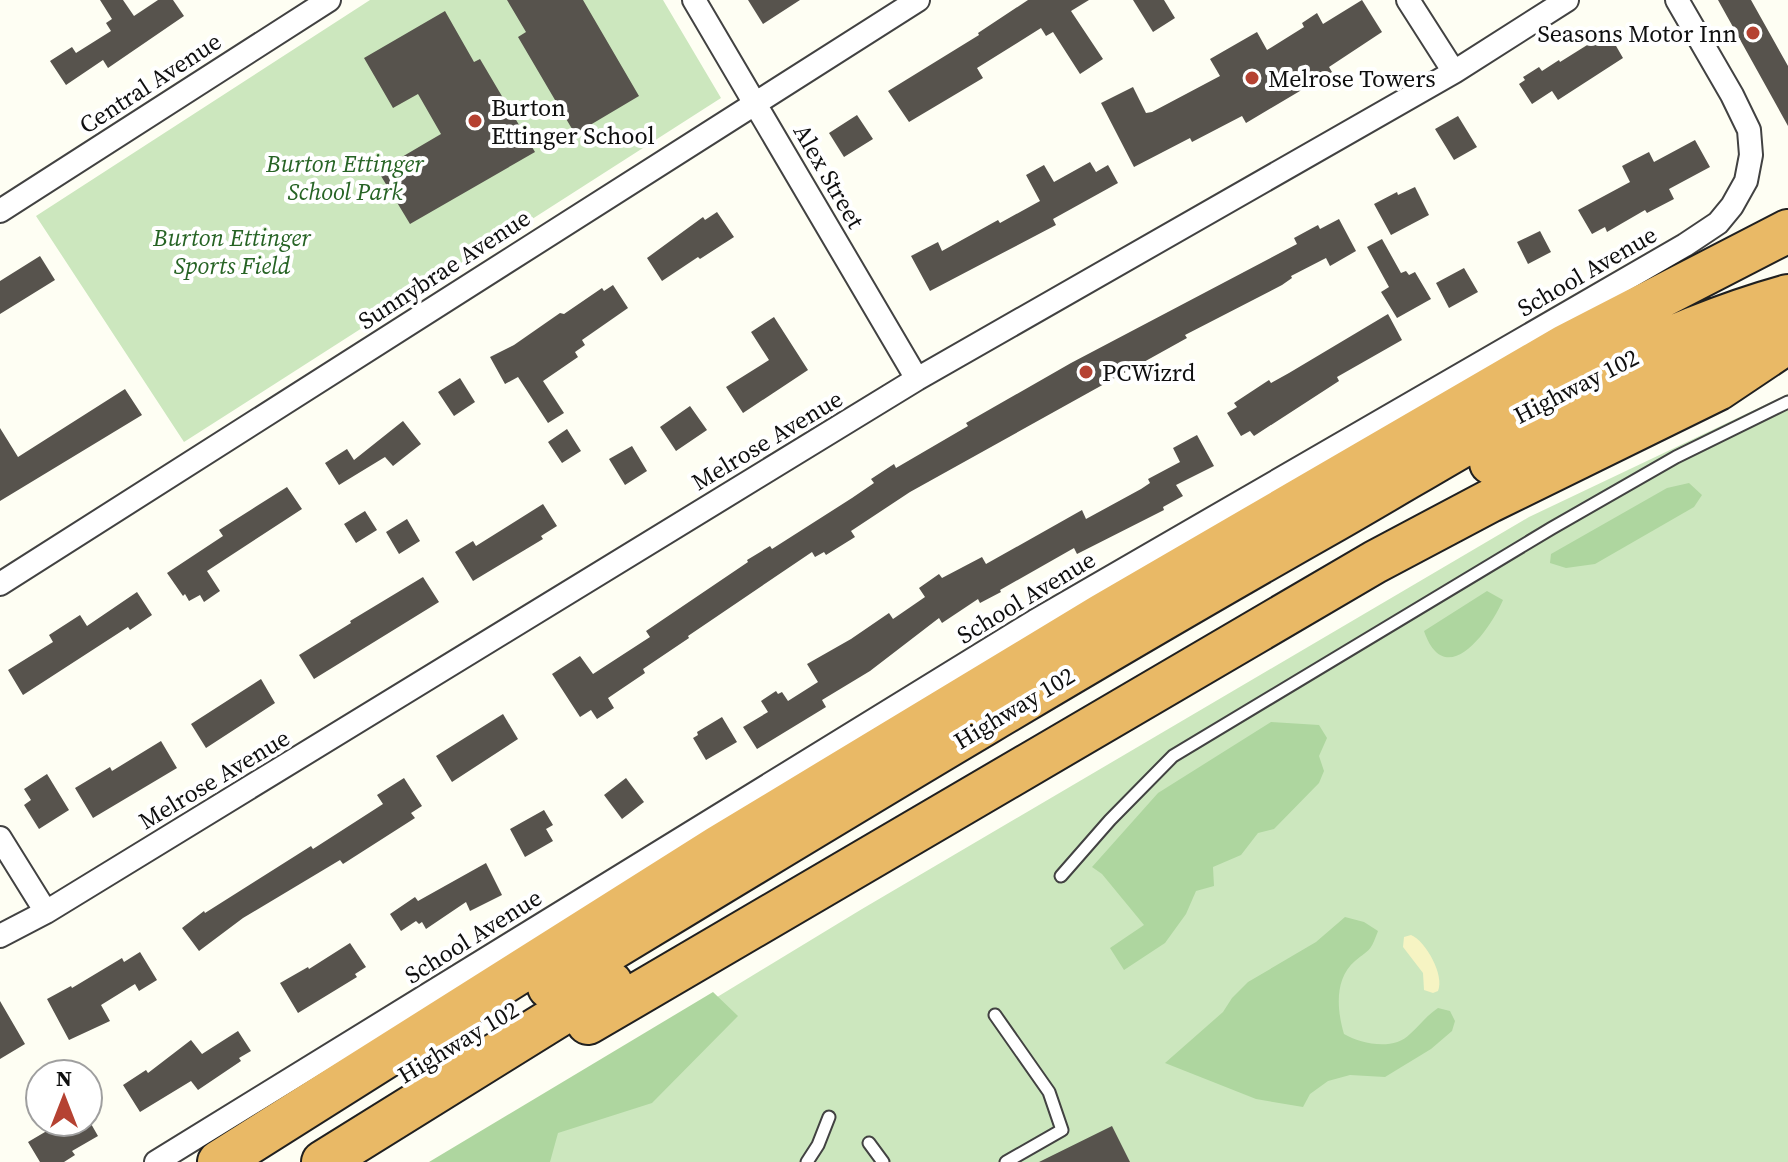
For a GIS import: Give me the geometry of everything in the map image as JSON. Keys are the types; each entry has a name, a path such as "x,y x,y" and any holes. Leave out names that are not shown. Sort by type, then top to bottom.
{"highway":[{"path":"219,1162 705,855 1102,615 1565,346 1788,231"},
{"name":"Highway 102","path":"261,1162 1213,589 1575,383 1677,336 1788,296"},
{"path":"324,1162 620,1006 1375,562 1490,501 1718,389 1769,341"}],"street":[{"name":"Central Avenue","path":"0,211 329,0"},
{"name":"Alex Street","path":"694,0 917,379"},
{"name":"Sunnybrae Avenue","path":"0,584 918,0"},
{"path":"1408,0 1454,72"},
{"name":"Melrose Avenue","path":"0,936 46,912 917,379 1454,72 1567,0"},
{"name":"School Avenue","path":"156,1162 1035,621 1718,223 1746,181 1751,155 1749,130 1677,0"},
{"path":"0,838 46,912"}],"lane":[{"path":"1061,876 1173,756 1552,528 1676,457 1788,402"},
{"path":"995,1015 1049,1092 1062,1130 1006,1162"},
{"path":"807,1162 818,1145 829,1117"},
{"path":"869,1143 883,1162"}],"green space":[{"name":"Burton Ettinger School Park","path":"370,0 663,0 721,98 184,442 36,216"},
{"path":"1788,394 1788,1162 446,1162 862,909 1529,517"},
{"path":"1689,483 1702,495 1694,507 1595,564 1566,568 1550,563 1551,554 1667,488"},
{"path":"1487,591 1503,600 1477,640 1455,656 1443,656 1433,648 1424,631"},
{"path":"1271,722 1319,725 1327,738 1319,756 1324,771 1319,783 1274,829 1258,833 1241,855 1213,867 1214,886 1196,891 1186,914 1165,943 1124,970 1110,948 1144,925 1102,874 1092,867 1158,793"},
{"path":"1345,917 1364,922 1378,931 1370,949 1348,968 1340,986 1339,1005 1344,1034 1368,1043 1395,1043 1410,1034 1438,1008 1450,1011 1455,1021 1452,1031 1431,1049 1385,1077 1350,1075 1328,1081 1310,1094 1303,1107 1256,1099 1165,1063 1223,1012 1248,982 1316,942"},
{"path":"713,992 738,1016 652,1103 558,1133 550,1162 429,1162"}],"sand":[{"path":"1411,935 1423,944 1433,960 1439,977 1438,991 1424,990 1423,973 1403,947 1404,937"}],"building":[{"path":"100,0 123,0 134,16 158,0 173,0 184,16 108,68 103,60 66,85 50,61 72,47 76,53 111,31 106,23 112,19"},
{"path":"507,0 583,0 639,96 575,134 518,37 526,32"},
{"path":"748,0 800,0 763,24"},
{"path":"1028,0 1089,0 1071,11 1103,59 1080,74 1053,32 1046,36 1041,28 977,68 983,78 909,122 888,91 979,35"},
{"path":"1133,0 1164,0 1175,18 1153,32"},
{"path":"1362,0 1382,32 1329,67 1332,72 1246,123 1242,116 1134,167 1101,103 1133,87 1146,113 1152,112 1220,76 1210,59 1257,32 1267,50 1304,27 1302,23 1317,13 1323,24"},
{"name":"Seasons Motor Inn","path":"1718,0 1751,0 1788,66 1788,126"},
{"name":"Burton Ettinger School","path":"445,11 474,62 480,59 535,152 410,224 378,171 441,134 418,94 393,108 364,58"},
{"path":"1608,32 1623,58 1558,100 1552,91 1532,104 1519,84 1525,80 1523,77 1539,67 1542,71 1560,62"},
{"path":"857,115 873,139 844,157 829,133"},
{"path":"1458,116 1477,147 1454,160 1435,129"},
{"path":"1695,140 1710,167 1669,189 1674,199 1647,213 1645,210 1607,232 1605,227 1592,234 1578,210 1630,182 1622,166 1649,152 1654,162"},
{"path":"1090,162 1096,172 1108,165 1118,183 1053,219 1056,225 930,291 911,256 938,242 942,251 1040,201 1026,175 1044,165 1054,182"},
{"path":"1415,187 1429,215 1391,235 1374,204"},
{"path":"717,212 734,237 662,281 647,258 703,217 705,220"},
{"path":"1339,219 1356,251 1330,266 1326,258 1291,276 1282,285 1185,335 1187,338 910,492 851,531 855,537 826,555 824,552 815,557 812,552 643,669 645,673 608,698 614,708 597,719 591,710 580,717 552,674 580,656 593,674 650,637 646,631 747,560 770,546 772,549 852,498 874,483 871,479 894,464 896,468 968,426 966,423 1071,363 1297,244 1294,238 1318,225 1320,229"},
{"path":"1540,231 1551,252 1528,264 1517,242"},
{"path":"1382,239 1401,273 1406,271 1409,275 1415,272 1431,299 1397,318 1381,292 1389,287 1367,247"},
{"path":"40,256 55,280 0,314 0,281"},
{"path":"1464,268 1478,292 1449,308 1436,283"},
{"path":"613,285 628,308 582,340 585,345 575,352 578,357 543,381 564,413 548,423 518,377 505,384 490,357 602,288 604,291"},
{"path":"1388,314 1402,340 1337,377 1339,381 1254,436 1250,431 1241,436 1227,413 1237,407 1234,403 1269,380 1271,383"},
{"path":"774,317 808,370 743,413 726,387 769,360 751,332"},
{"path":"460,378 475,402 454,416 438,392"},
{"path":"125,389 142,415 0,501 0,428 18,457"},
{"path":"690,406 707,430 676,451 660,427"},
{"path":"403,421 421,444 393,466 385,457 339,485 325,463 347,449 354,460"},
{"path":"567,429 581,451 562,463 548,442"},
{"path":"1197,435 1214,466 1176,485 1183,496 1163,507 1164,510 1077,554 1074,548 1001,592 980,603 978,599 942,623 939,618 870,671 822,700 826,707 757,749 743,727 768,712 761,701 776,691 778,694 782,692 788,701 818,682 807,664 889,613 893,619 925,597 919,588 939,574 942,578 982,557 986,564 1082,510 1086,519 1141,489 1150,483 1148,479 1180,462 1173,448"},
{"path":"632,446 647,471 625,485 609,459"},
{"path":"287,487 302,509 207,571 220,591 204,602 200,595 189,601 185,594 183,596 167,573 223,536 219,530"},
{"path":"543,504 557,526 541,536 543,539 473,581 455,552 473,541 476,546"},
{"path":"365,511 377,530 356,543 344,524"},
{"path":"407,519 420,541 399,554 386,532"},
{"path":"423,577 439,602 314,679 299,655"},
{"path":"137,592 152,615 130,630 128,627 23,695 8,670 53,642 49,635 80,615 87,626"},
{"path":"261,679 275,703 206,748 191,724"},
{"path":"503,714 518,739 452,782 436,756"},
{"path":"722,717 737,742 706,760 693,738 698,735 697,732"},
{"path":"161,741 177,768 93,818 75,788 110,767 112,771"},
{"path":"47,774 69,810 39,829 24,805 31,800 24,789"},
{"path":"404,778 422,806 411,813 415,818 343,864 340,860 243,918 199,951 182,928 204,911 311,846 313,849 383,804 377,795"},
{"path":"626,778 644,802 622,819 604,795"},
{"path":"544,810 553,825 546,829 553,841 525,857 510,829"},
{"path":"486,863 502,895 470,911 466,902 426,929 422,922 419,924 416,921 401,931 390,914 415,897 418,901"},
{"path":"350,943 366,967 355,974 357,977 298,1013 280,983"},
{"path":"140,952 157,980 139,991 135,984 101,1005 110,1021 69,1040 47,999 122,958 124,962"},
{"path":"0,1001 25,1044 0,1059"},
{"path":"238,1031 251,1051 239,1058 241,1061 198,1090 191,1081 140,1112 123,1085 146,1070 148,1073 191,1040 202,1054"},
{"path":"1112,1126 1130,1162 1039,1162"},
{"path":"35,1138 95,1138 72,1151 75,1155 64,1162 40,1162 28,1142"}],"place":[{"name":"Seasons Motor Inn","path":"1753,33"},
{"name":"Melrose Towers","path":"1252,78"},
{"name":"Burton Ettinger School","path":"475,121"},
{"name":"PCWizrd","path":"1086,372"}],"park label":[{"name":"Burton Ettinger Sports Field","path":"232,251"}]}
